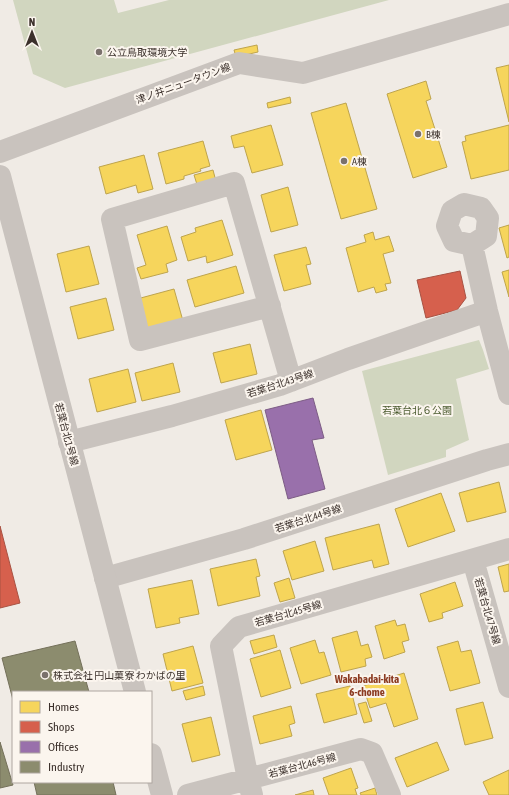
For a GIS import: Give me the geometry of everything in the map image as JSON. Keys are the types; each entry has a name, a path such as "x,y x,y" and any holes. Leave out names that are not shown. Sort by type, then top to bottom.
{"street":[{"name":"津ノ井ニュータウン線","path":"0,152 239,63 303,73 509,14"},
{"name":"若葉台北1号線","path":"0,176 135,691"},
{"path":"270,306 140,340 112,219 234,183 270,306 291,381"},
{"path":"472,245 487,312 509,394"},
{"name":"若葉台北43号線","path":"70,442 172,416 291,381 348,359 487,312"},
{"name":"若葉台北44号線","path":"105,578 244,539 509,454"},
{"name":"若葉台北45号線","path":"250,787 221,646 239,627 509,549"},
{"name":"若葉台北47号線","path":"473,560 509,686"},
{"name":"若葉台北46号線","path":"188,795 250,787 361,749 372,753 390,795"},
{"path":"152,758 162,795"}],"green space":[{"name":"公立鳥取環境大学","path":"13,0 114,0 118,13 169,0 389,0 65,88 33,74"},
{"name":"若葉台北６公園","path":"479,340 489,369 456,379 469,440 446,450 446,457 388,475 362,371"}],"building: Homes":[{"path":"257,45 258,52 236,57 234,50"},
{"path":"509,65 509,122 496,68"},
{"name":"B棟","path":"426,81 431,99 426,101 447,167 413,178 387,94"},
{"path":"290,97 291,103 268,108 267,103"},
{"name":"A棟","path":"346,103 377,209 341,219 311,113"},
{"path":"271,125 283,165 252,173 244,146 234,148 231,136"},
{"path":"509,125 509,170 471,179 462,142 466,141 465,136"},
{"path":"203,141 210,166 200,169 201,171 184,176 184,179 166,184 158,153"},
{"path":"144,155 153,189 138,193 136,185 106,194 99,167"},
{"path":"213,170 218,189 200,194 194,175"},
{"path":"288,187 298,225 271,232 261,195"},
{"path":"222,220 233,255 207,263 206,256 188,261 181,237 196,232 195,228"},
{"path":"509,225 509,257 507,258 499,228"},
{"path":"167,226 177,260 166,264 168,272 141,279 137,268 146,265 137,235"},
{"path":"373,232 375,240 389,236 394,251 383,254 391,283 385,284 387,290 376,293 374,287 358,292 346,248 366,242 364,235"},
{"path":"89,246 99,284 66,292 57,254"},
{"path":"306,247 311,264 306,265 311,284 284,291 274,255"},
{"path":"236,266 244,293 195,307 187,280"},
{"path":"509,270 509,297 502,272"},
{"path":"174,289 183,321 147,332 137,299"},
{"path":"106,298 114,330 78,339 70,307"},
{"path":"250,344 257,374 221,383 213,353"},
{"path":"173,363 180,392 142,401 135,373"},
{"path":"128,369 136,402 97,412 89,379"},
{"path":"261,410 272,450 236,460 225,420"},
{"path":"499,482 506,512 467,522 459,493"},
{"path":"441,493 455,531 408,547 395,509"},
{"path":"379,524 389,564 374,568 372,560 333,570 325,538"},
{"path":"315,541 324,571 292,580 283,551"},
{"path":"256,559 260,576 256,577 260,596 218,606 210,569"},
{"path":"509,564 509,591 504,592 498,567"},
{"path":"289,578 295,598 280,602 274,583"},
{"path":"192,580 199,614 179,618 180,623 156,628 148,589"},
{"path":"455,582 463,606 442,613 443,618 429,622 420,594"},
{"path":"395,620 397,626 405,624 409,640 402,642 405,652 384,659 375,626"},
{"path":"357,631 361,646 368,644 372,657 365,659 366,666 341,672 332,638"},
{"path":"274,635 277,647 254,654 250,641"},
{"path":"315,640 319,653 324,652 331,675 301,684 290,648"},
{"path":"458,641 461,652 471,650 480,683 450,691 437,647"},
{"path":"193,646 203,683 172,691 163,654"},
{"path":"280,650 291,688 261,697 250,659"},
{"path":"404,673 418,719 394,727 386,703 370,708 363,686"},
{"path":"203,686 205,695 186,700 183,691"},
{"path":"350,686 357,714 324,723 316,694"},
{"path":"366,702 372,721 364,723 358,704"},
{"path":"483,702 493,738 465,745 456,709"},
{"path":"291,706 295,723 289,725 292,736 260,744 253,716"},
{"path":"211,717 220,755 192,762 182,724"},
{"path":"437,742 449,770 407,787 395,758"},
{"path":"351,768 358,788 355,789 357,795 329,795 323,778"},
{"path":"509,770 509,795 489,795 483,782"},
{"path":"375,788 377,795 361,795 360,793"},
{"path":"313,790 314,795 295,795"}],"building: Shops":[{"path":"460,271 466,298 457,310 426,318 417,280"},
{"path":"0,526 20,603 0,608"}],"building: Offices":[{"path":"313,398 324,438 312,440 325,489 288,499 265,410"}],"building: Industry":[{"name":"株式会社 円山菓寮 わかばの里","path":"75,641 89,691 12,691 12,696 2,658"},
{"path":"0,742 13,785 0,788"},
{"path":"34,783 113,783 116,795 37,795"}],"place":[{"name":"公立鳥取環境大学","path":"99,52"},
{"name":"B棟","path":"418,134"},
{"name":"A棟","path":"344,161"},
{"name":"株式会社 円山菓寮 わかばの里","path":"45,675"}],"district":[{"name":"Wakabadai-kita 6-chome","path":"367,685"}]}
